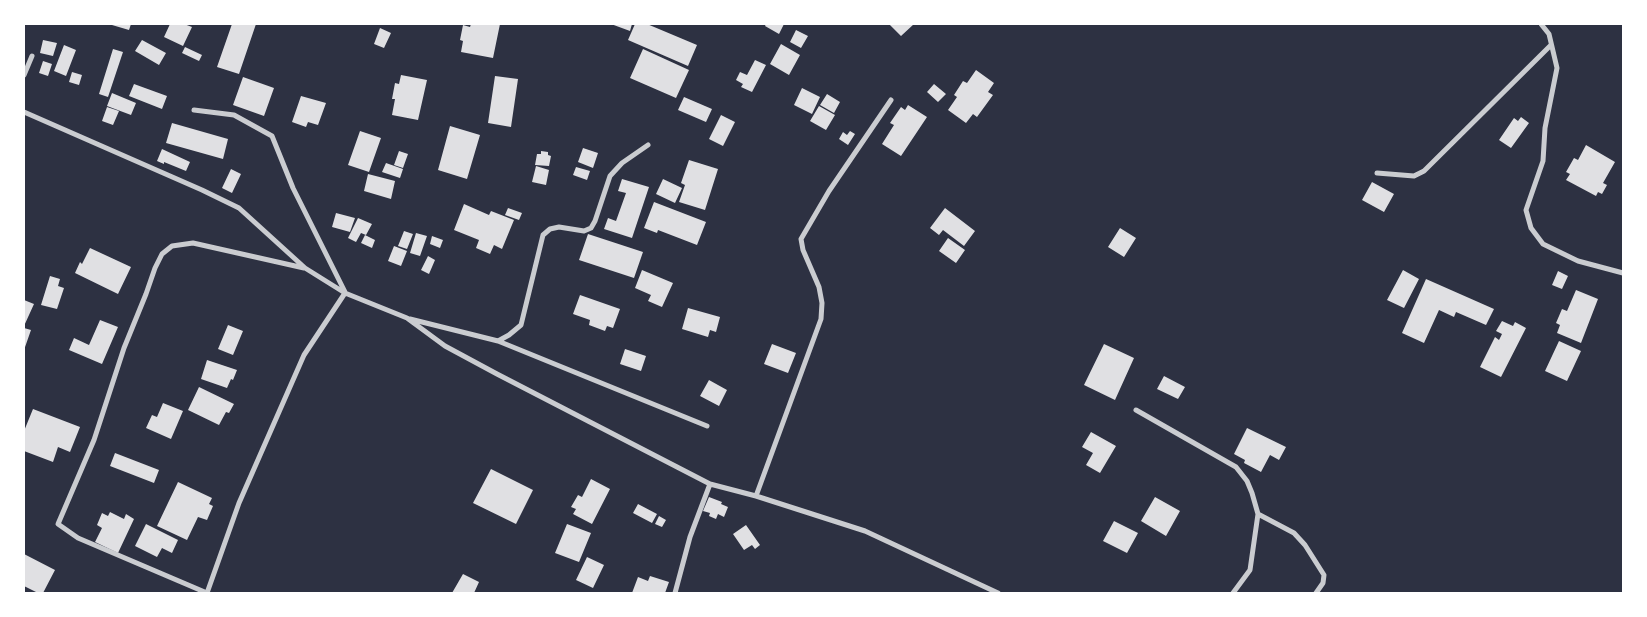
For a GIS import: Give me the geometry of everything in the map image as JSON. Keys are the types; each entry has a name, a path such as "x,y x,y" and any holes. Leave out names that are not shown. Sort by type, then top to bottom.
{"street":[{"path":"1541,24 1549,34 1557,68 1545,128 1543,161 1526,210 1531,228 1543,244 1578,261 1623,273"},
{"path":"1377,173 1414,176 1424,171 1552,45"},
{"path":"24,75 32,56"},
{"path":"756,496 821,319 822,303 819,287 803,250 801,239 829,191 891,100"},
{"path":"194,110 234,115 272,136 293,188 345,293"},
{"path":"24,112 202,190 238,208 305,268 345,293 408,318 498,341 707,426"},
{"path":"498,341 521,325 544,235 550,229 559,227 584,231 592,228 596,222 610,176 622,163 648,145"},
{"path":"305,268 193,244 172,246 162,254 124,348 94,440 58,524 78,538 207,593 239,503 304,355 345,293"},
{"path":"408,318 445,346 710,484 756,496 865,531 998,593"},
{"path":"1136,410 1236,468 1247,481 1258,514 1250,570 1233,593"},
{"path":"675,593 690,537 710,484"},
{"path":"1258,514 1294,533 1305,546 1324,575 1323,583 1316,593"}],"building":[{"path":"112,24 131,24 129,30"},
{"path":"170,24 184,24 192,27 183,46 164,37"},
{"path":"232,24 256,24 239,74 217,67"},
{"path":"471,24 500,24 493,58 461,52 463,41 460,40 463,25 470,27"},
{"path":"611,24 632,24 630,31"},
{"path":"635,24 647,24 697,45 688,66 628,40"},
{"path":"766,24 784,24 779,34 765,26"},
{"path":"889,24 914,24 901,36"},
{"path":"380,28 391,33 384,48 374,44"},
{"path":"796,30 808,36 801,48 790,42"},
{"path":"43,40 57,43 53,56 40,53"},
{"path":"142,40 166,53 159,65 135,51"},
{"path":"781,44 800,55 789,75 770,64"},
{"path":"64,45 76,50 66,76 54,71"},
{"path":"185,47 202,55 199,61 182,53"},
{"path":"113,49 123,52 108,97 99,94"},
{"path":"643,49 689,70 676,98 630,78"},
{"path":"755,60 766,65 752,92 741,87 743,84 736,80 740,72 747,75"},
{"path":"43,61 52,64 48,76 39,73"},
{"path":"976,70 994,83 988,92 993,95 977,117 973,114 966,123 948,110 957,97 954,95 963,81 967,83"},
{"path":"72,72 82,75 79,85 69,82"},
{"path":"401,75 427,80 418,120 392,115 395,83 399,84"},
{"path":"495,76 518,79 511,127 488,123"},
{"path":"243,77 274,88 264,116 233,105"},
{"path":"134,84 167,96 162,109 129,96"},
{"path":"934,84 946,94 938,102 927,92"},
{"path":"802,88 820,97 812,114 794,105"},
{"path":"112,93 136,103 131,115 107,106"},
{"path":"827,94 840,102 834,113 820,105"},
{"path":"301,96 326,103 318,125 308,122 306,127 292,122"},
{"path":"684,97 712,109 706,122 678,110"},
{"path":"908,105 927,117 901,156 882,144 894,125 890,123 901,107 905,110"},
{"path":"819,106 835,115 826,130 810,121"},
{"path":"107,107 119,111 113,125 102,121"},
{"path":"721,115 735,122 723,146 709,139"},
{"path":"1521,117 1529,123 1511,148 1499,140 1514,118 1518,121"},
{"path":"172,123 228,139 223,159 166,143"},
{"path":"450,126 480,135 467,179 438,170"},
{"path":"360,131 381,138 369,172 348,165"},
{"path":"850,131 855,134 848,145 839,139 843,132 847,135"},
{"path":"1586,145 1615,162 1603,183 1607,185 1602,194 1598,192 1596,196 1566,180 1570,174 1566,172 1574,158 1578,160"},
{"path":"583,148 598,153 593,168 578,162"},
{"path":"162,149 190,162 186,171 157,161"},
{"path":"399,151 408,154 403,168 394,165"},
{"path":"541,151 548,152 548,155 551,156 549,166 535,165 537,154 541,154"},
{"path":"689,160 718,169 705,210 679,202 685,185 681,183"},
{"path":"386,163 403,169 400,178 382,172"},
{"path":"536,166 549,170 546,185 532,182"},
{"path":"576,167 590,171 587,180 573,175"},
{"path":"231,169 241,174 232,193 222,188"},
{"path":"368,174 395,181 391,199 364,191"},
{"path":"622,179 649,187 632,238 604,229 608,218 616,221 626,193 618,191"},
{"path":"663,179 682,188 675,203 656,194"},
{"path":"1372,182 1394,194 1384,212 1362,200"},
{"path":"654,202 706,222 697,245 658,230 657,233 644,228"},
{"path":"464,204 489,215 491,211 514,220 502,249 494,245 490,254 476,248 479,240 454,230"},
{"path":"508,208 522,213 519,220 505,215"},
{"path":"945,208 975,231 964,246 943,230 939,235 930,228"},
{"path":"336,213 355,218 350,232 332,227"},
{"path":"358,218 372,224 366,235 361,233 356,242 348,238"},
{"path":"1120,228 1136,238 1124,257 1108,247"},
{"path":"404,231 413,234 407,249 398,246"},
{"path":"416,233 427,236 420,256 410,253"},
{"path":"588,234 643,252 634,278 579,260"},
{"path":"365,235 375,240 372,248 361,243"},
{"path":"432,236 443,240 440,248 430,244"},
{"path":"948,238 965,250 956,263 939,251"},
{"path":"394,246 407,251 401,266 388,261"},
{"path":"90,248 131,267 118,294 75,273"},
{"path":"428,256 435,260 429,274 421,270"},
{"path":"642,270 673,283 662,307 648,301 651,295 635,288"},
{"path":"1403,270 1419,279 1404,308 1387,300"},
{"path":"1558,271 1568,276 1562,289 1552,285"},
{"path":"50,276 60,279 58,286 64,288 57,309 41,305"},
{"path":"1426,279 1494,309 1486,325 1456,312 1454,317 1439,310 1424,343 1402,333"},
{"path":"1576,290 1598,299 1581,343 1557,333 1560,325 1556,323 1562,309 1567,311"},
{"path":"580,295 620,309 613,328 607,326 605,331 589,325 590,320 573,314"},
{"path":"24,300 34,304 24,326"},
{"path":"688,308 720,317 716,332 710,330 708,337 682,329"},
{"path":"100,320 118,327 102,364 69,350 74,338 89,345"},
{"path":"1502,321 1513,326 1515,322 1526,328 1501,377 1480,367 1495,337 1499,340 1502,334 1496,331"},
{"path":"228,325 243,331 233,355 218,349"},
{"path":"24,328 31,330 24,350"},
{"path":"1559,341 1581,351 1567,381 1545,371"},
{"path":"772,344 796,353 788,373 764,364"},
{"path":"1104,344 1134,358 1115,400 1084,385"},
{"path":"625,349 646,356 641,371 620,364"},
{"path":"207,360 237,370 227,388 201,379"},
{"path":"1164,376 1185,387 1178,399 1157,389"},
{"path":"709,380 727,390 719,406 700,396"},
{"path":"199,387 234,404 229,413 226,412 219,425 188,410"},
{"path":"163,403 183,411 171,439 146,428 152,415 157,417"},
{"path":"33,409 80,427 70,452 58,447 53,462 24,451 24,431"},
{"path":"1247,428 1286,447 1279,460 1270,455 1261,472 1244,463 1245,460 1234,454"},
{"path":"1091,432 1116,446 1100,473 1086,465 1093,453 1082,447"},
{"path":"115,453 159,470 154,483 110,466"},
{"path":"491,469 533,490 516,524 473,503"},
{"path":"591,479 610,489 592,524 573,514 576,509 571,507 578,495 582,497"},
{"path":"178,482 212,498 209,504 213,506 207,520 198,517 187,540 157,526"},
{"path":"709,497 722,502 721,504 728,507 724,517 718,514 716,519 709,516 710,513 703,511"},
{"path":"1155,497 1180,511 1166,536 1141,521"},
{"path":"638,504 657,514 652,523 633,513"},
{"path":"110,512 124,519 126,514 134,519 118,553 95,542 102,528 97,525 102,513 108,516"},
{"path":"659,516 666,520 662,527 655,524"},
{"path":"1114,521 1138,533 1127,553 1103,541"},
{"path":"146,524 178,540 172,553 162,548 157,557 135,546"},
{"path":"567,524 591,533 579,562 555,553"},
{"path":"746,525 760,545 755,549 752,545 744,550 733,534"},
{"path":"24,554 55,570 43,593 38,593 24,586"},
{"path":"587,557 604,565 593,588 576,580"},
{"path":"463,574 479,582 474,593 452,593"},
{"path":"650,576 669,582 665,593 632,593 638,577 648,581"}]}
